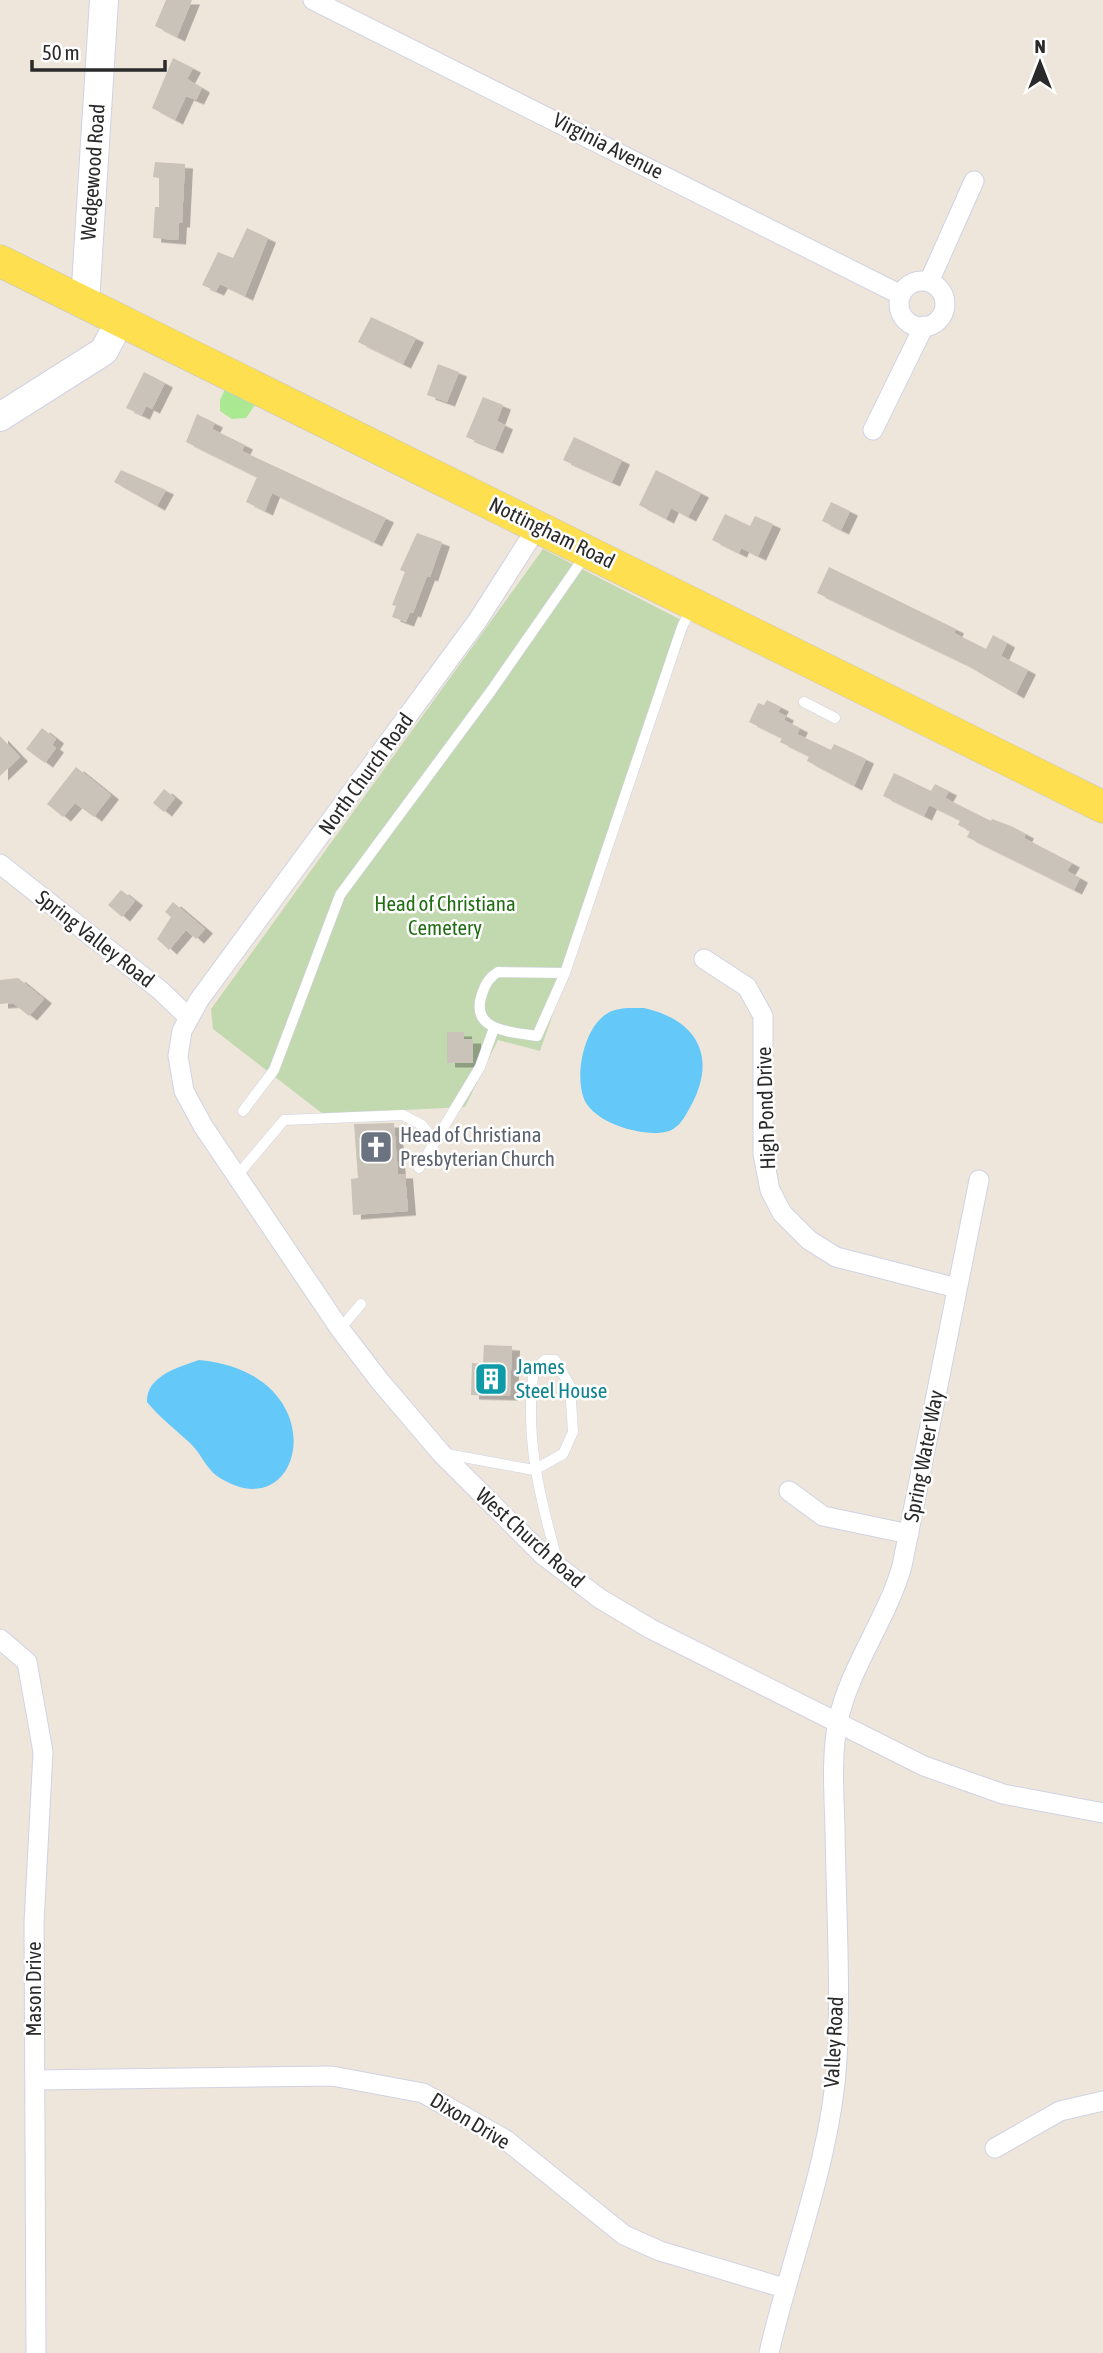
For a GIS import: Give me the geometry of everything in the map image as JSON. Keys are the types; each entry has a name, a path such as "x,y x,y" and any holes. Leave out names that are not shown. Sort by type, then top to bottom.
{"main road":[{"name":"Nottingham Road","path":"0,261 1103,807"}],"street":[{"name":"Wedgewood Road","path":"85,302 104,0"},
{"name":"Virginia Avenue","path":"313,0 901,295"},
{"path":"929,282 974,181"},
{"path":"929,282 941,291 945,306 938,320 924,326 916,326 900,311 901,295 909,285 929,282"},
{"path":"0,416 104,351 121,319"},
{"path":"873,430 924,326"},
{"name":"North Church Road","path":"188,1017 495,597 538,526"},
{"name":"Spring Valley Road","path":"0,863 160,990 188,1017"},
{"name":"High Pond Drive","path":"704,959 747,987 764,1016 762,1154 770,1190 782,1213 809,1240 836,1256 957,1288"},
{"name":"West Church Road","path":"188,1017 179,1045 181,1080 191,1105 236,1177 341,1329 441,1453 561,1570 599,1598 651,1629 963,1782 1013,1796 1103,1813"},
{"name":"Spring Water Way","path":"838,1723 845,1699 894,1593 909,1534 979,1180"},
{"path":"789,1491 823,1516 909,1534"},
{"name":"Mason Drive","path":"0,1639 27,1662 43,1752 34,1923 36,2353"},
{"name":"Valley Road","path":"769,2353 783,2288 818,2175 837,2063 834,1790 838,1723"},
{"name":"Dixon Drive","path":"35,2080 332,2076 423,2094 506,2140 624,2235 660,2251 783,2288"},
{"path":"995,2148 1060,2111 1103,2101"}],"lane":[{"path":"243,1111 274,1070 340,895 491,691 578,570 588,551"},
{"path":"565,973 509,971 491,976 480,998 481,1019 494,1028 537,1036 565,973 682,627 694,604"},
{"path":"804,702 835,718"},
{"path":"419,1168 480,1067 494,1028"},
{"path":"236,1177 284,1120 403,1115 422,1125 435,1141"},
{"path":"341,1329 362,1304"},
{"path":"441,1453 534,1470 563,1454 573,1432 570,1386 555,1360 545,1360 534,1370 530,1398 534,1470 561,1570"}],"green space":[{"path":"226,387 257,402 246,418 232,419 220,411 220,400"},
{"name":"Head of Christiana Cemetery","path":"543,549 689,624 540,1051 498,1040 465,1107 323,1114 213,1029 211,1009"}],"water":[{"path":"644,1008 663,1014 691,1033 699,1046 702,1060 702,1076 688,1111 676,1127 665,1132 630,1130 606,1120 588,1105 581,1086 584,1048 595,1025 612,1011"},
{"path":"199,1360 244,1371 274,1392 290,1418 294,1445 287,1469 271,1485 247,1488 217,1476 194,1447 147,1402 148,1393 158,1379"}],"building":[{"path":"166,0 192,0 177,37 155,26"},
{"path":"173,58 193,68 187,79 202,88 196,100 186,96 175,120 152,108"},
{"path":"155,162 185,164 182,223 179,223 178,240 153,238 155,207 159,207 159,178 153,177"},
{"path":"247,228 268,238 245,296 220,284 216,291 202,285 218,252 233,258"},
{"path":"371,317 416,338 403,364 358,342"},
{"path":"438,364 459,372 447,402 427,395"},
{"path":"144,372 165,383 152,409 146,406 142,415 126,408"},
{"path":"483,397 503,405 497,421 505,425 495,449 466,437"},
{"path":"197,414 215,423 212,429 245,445 242,451 386,518 374,542 272,493 265,511 246,502 257,477 186,442"},
{"path":"574,437 622,460 612,482 563,460"},
{"path":"121,470 166,490 157,506 114,482"},
{"path":"656,470 701,493 688,517 671,508 666,519 639,505"},
{"path":"831,502 850,511 841,530 822,521"},
{"path":"725,514 750,526 755,516 773,524 758,556 741,548 739,553 712,540"},
{"path":"417,533 442,542 430,577 427,576 413,613 410,612 406,622 392,617 396,606 392,605 405,572 400,570"},
{"path":"829,567 956,629 954,633 986,649 993,635 1007,643 1001,656 1028,670 1016,694 963,663 817,593"},
{"path":"767,700 781,707 778,712 786,716 784,720 800,728 797,734 831,750 834,744 866,759 854,786 807,761 809,756 780,742 782,738 749,722 758,703 764,705"},
{"path":"42,728 56,739 52,745 56,748 45,763 26,749"},
{"path":"0,736 20,757 0,776"},
{"path":"76,767 111,795 94,817 75,803 63,817 47,804"},
{"path":"894,773 931,791 935,784 949,791 945,798 991,821 992,819 1011,826 1026,834 1024,838 1072,863 1067,871 1080,878 1074,890 967,837 970,831 958,825 960,820 929,805 924,816 883,796"},
{"path":"164,789 175,798 164,812 153,803"},
{"path":"121,890 135,901 122,917 108,905"},
{"path":"173,902 205,929 196,939 186,930 169,950 157,939 171,917 165,912"},
{"path":"18,978 44,999 29,1016 13,1003 0,1004 0,980"},
{"path":"447,1032 464,1032 464,1039 473,1039 473,1063 447,1063"},
{"name":"Head of Christiana Presbyterian Church","path":"394,1123 398,1174 405,1174 408,1211 353,1215 351,1179 358,1178 354,1124"},
{"name":"James Steel House","path":"484,1345 512,1346 510,1396 471,1395 472,1363 483,1364"}],"place":[{"name":"Head of Christiana Presbyterian Church","path":"376,1147"},
{"name":"James Steel House","path":"491,1379"}]}
